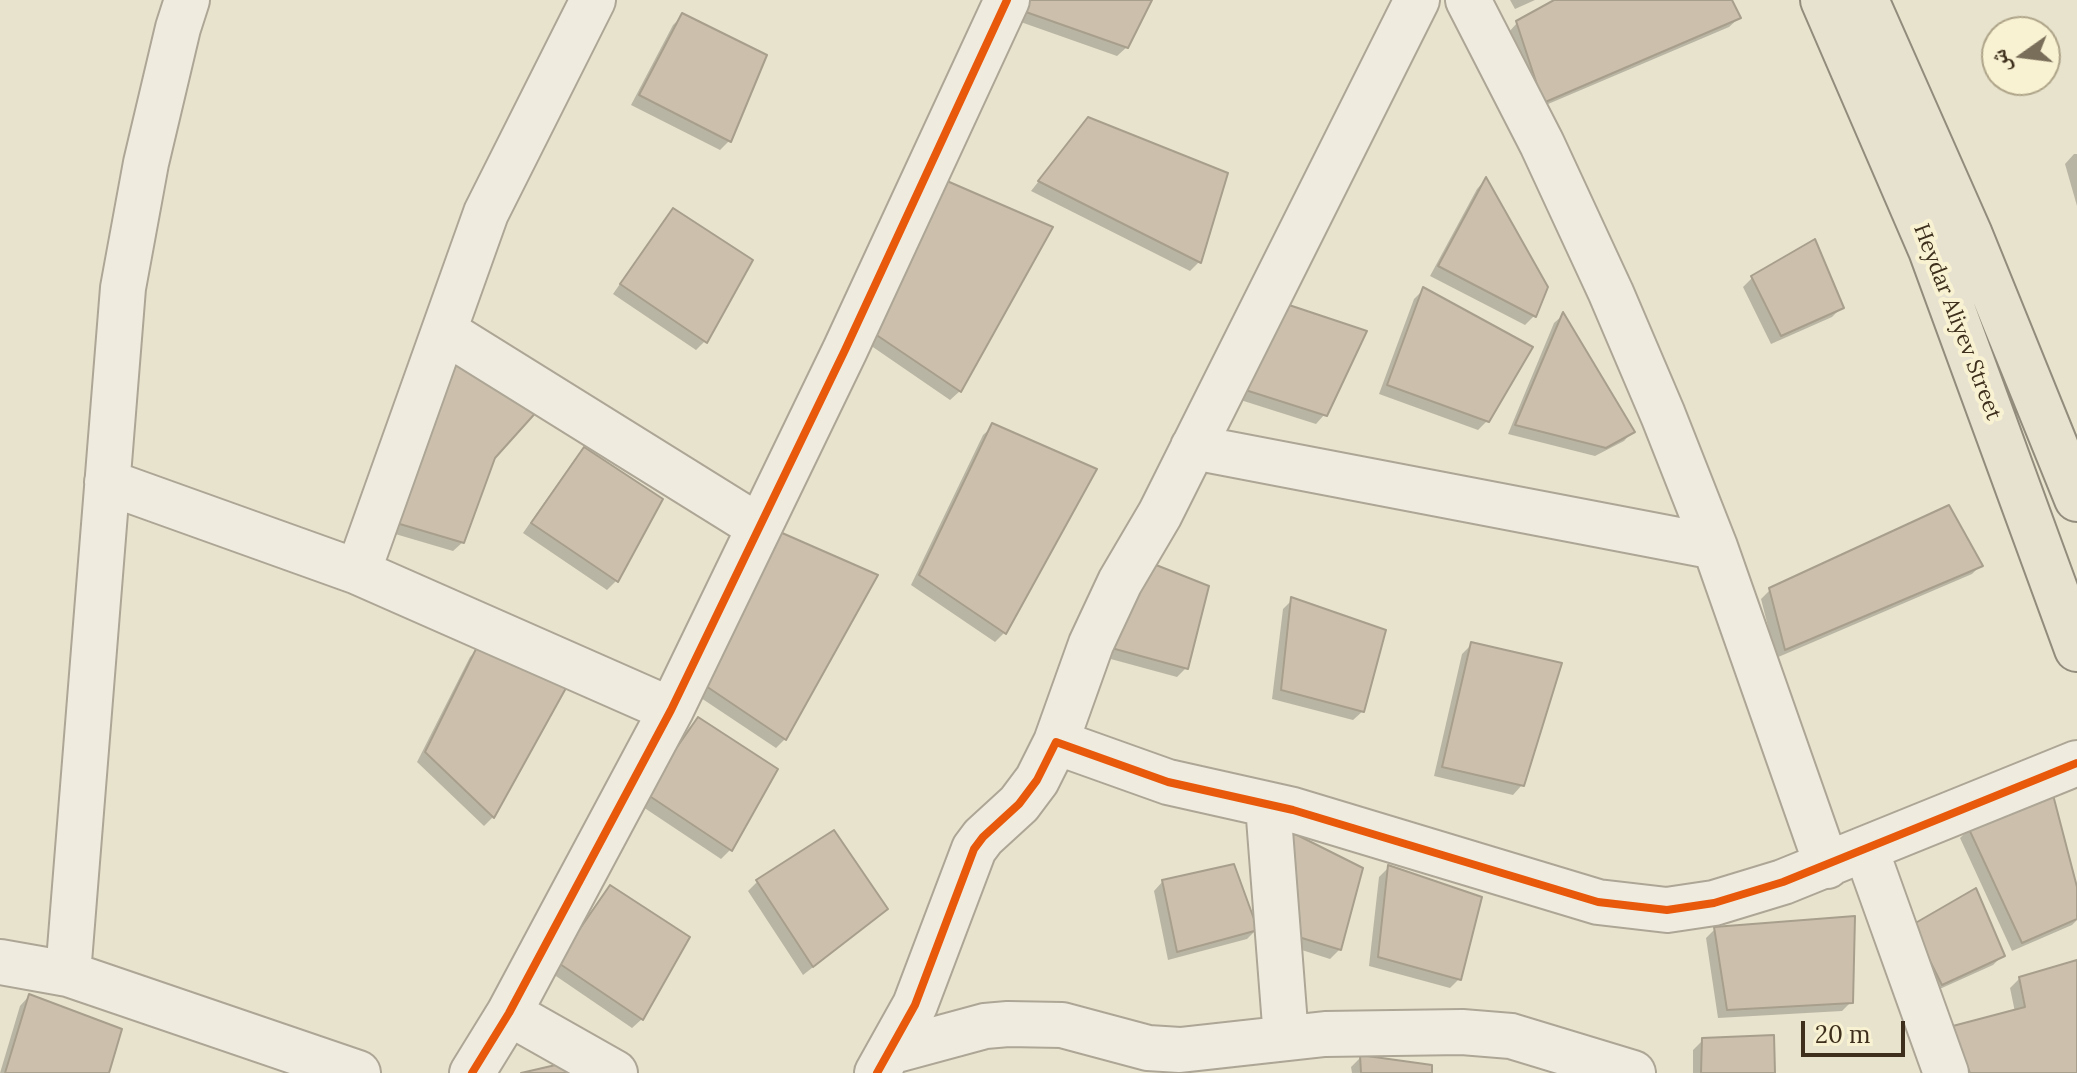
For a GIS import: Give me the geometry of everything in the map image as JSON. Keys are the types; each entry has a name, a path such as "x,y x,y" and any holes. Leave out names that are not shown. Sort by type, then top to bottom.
{"main road":[{"name":"Heydar Aliyev Street","path":"1823,0 1931,250 2077,649"},
{"name":"Heydar Aliyev Street","path":"1866,0 1970,235 2077,499"}],"street":[{"path":"68,974 123,288 146,163 187,0"},
{"path":"358,572 486,213 593,0"},
{"path":"472,1073 509,1013 671,710 845,350 1007,0"},
{"path":"883,1063 915,1005 974,849 1019,804 1037,780 1056,742 1091,644 1120,582 1160,514 1417,0"},
{"path":"1468,0 1542,144 1611,293 1847,858 1946,1073"},
{"path":"444,331 759,527"},
{"path":"1193,447 1715,547"},
{"path":"107,482 358,572 671,710"},
{"path":"1056,742 1168,782 1268,805 1598,902 1667,910 1714,903 1847,858 2077,763"},
{"path":"1268,805 1286,1038"},
{"path":"0,962 68,974 358,1073"},
{"path":"509,1013 615,1073"},
{"path":"883,1063 985,1026 1008,1024 1062,1025 1148,1048 1180,1050 1325,1034 1462,1032 1511,1036 1633,1073"}],"building":[{"path":"1028,0 1152,0 1128,48 1023,11"},
{"path":"1554,0 1732,0 1741,18 1543,103 1516,21"},
{"path":"682,13 767,55 731,142 639,95"},
{"path":"1088,117 1228,173 1201,263 1038,181"},
{"path":"1486,177 1548,287 1536,317 1438,266"},
{"path":"947,181 1053,227 961,392 875,334"},
{"path":"673,208 753,260 707,343 620,284"},
{"path":"1815,239 1844,308 1781,336 1751,276"},
{"path":"1423,287 1533,347 1489,422 1387,385"},
{"path":"1280,302 1367,331 1327,416 1239,388"},
{"path":"1563,312 1635,432 1606,448 1515,425"},
{"path":"460,357 539,409 495,458 464,543 393,522 429,419"},
{"path":"992,423 1097,469 1006,634 919,575"},
{"path":"584,447 663,499 618,582 531,523"},
{"path":"1949,505 1983,566 1785,650 1769,588"},
{"path":"773,529 878,575 786,740 700,682"},
{"path":"1146,561 1209,586 1188,669 1104,646"},
{"path":"1291,597 1386,630 1364,712 1281,690"},
{"path":"1471,642 1562,663 1524,786 1442,767"},
{"path":"478,645 571,679 494,818 425,752"},
{"path":"698,717 778,769 732,851 645,793"},
{"path":"2052,791 2077,887 2077,919 2022,943 1968,827"},
{"path":"834,830 888,909 813,967 756,880"},
{"path":"1289,831 1363,868 1341,950 1292,935"},
{"path":"1234,864 1258,930 1177,952 1162,880"},
{"path":"1388,865 1482,897 1461,980 1378,957"},
{"path":"610,885 690,937 643,1020 557,962"},
{"path":"1976,888 2005,956 1942,985 1912,925"},
{"path":"1855,916 1853,1003 1727,1010 1714,927"},
{"path":"2077,960 2077,1073 1970,1073 1949,1027 2025,1007 2019,977"},
{"path":"29,994 122,1029 109,1073 5,1073"},
{"path":"1774,1035 1775,1073 1701,1073 1702,1038"},
{"path":"1360,1055 1432,1065 1432,1073 1361,1073"},
{"path":"573,1061 587,1073 521,1073"}],"cycle path":[{"path":"472,1073 509,1013 671,710 845,350 1007,0"},
{"path":"877,1073 915,1005 974,849 1019,804 1037,780 1056,742 1168,782 1293,810 1598,902 1667,910 1714,903 1783,882 2077,763"}]}
